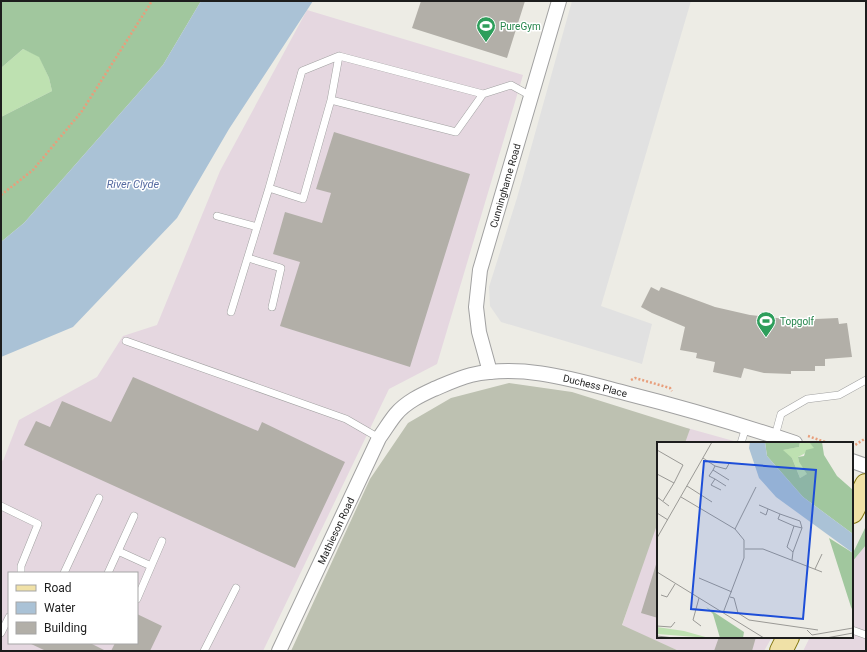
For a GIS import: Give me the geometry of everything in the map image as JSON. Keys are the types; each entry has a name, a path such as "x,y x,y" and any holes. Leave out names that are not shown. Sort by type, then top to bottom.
{"main road":[{"path":"853,510 866,485"},
{"path":"781,651 788,638"}],"street":[{"name":"Cunninghame Road","path":"490,372 479,332 476,307 477,289 482,263 559,1"},
{"name":"Duchess Place","path":"397,413 416,398 443,385 470,375 513,371 546,374 639,396 793,442"},
{"name":"Mathieson Road","path":"279,651 379,438 397,413"},
{"path":"853,461 866,466"}],"lane":[{"path":"231,312 269,188 302,71 339,56 482,94 511,84 531,96"},
{"path":"269,188 303,199 331,100 339,56"},
{"path":"331,100 456,132 482,94"},
{"path":"217,216 257,227"},
{"path":"248,258 281,268 272,307"},
{"path":"126,341 346,419 379,438"},
{"path":"775,436 781,414 807,399 840,395 866,380"},
{"path":"741,442 746,427"},
{"path":"64,572 99,498"},
{"path":"1,506 38,524 21,566 21,572"},
{"path":"108,572 134,516"},
{"path":"138,597 162,541"},
{"path":"118,551 151,566"},
{"path":"204,651 236,588"},
{"path":"1,633 8,619"},
{"path":"853,630 866,634"}],"path":[{"path":"1,195 33,170 82,111 152,1"},
{"path":"853,447 866,438"}],"shaded area":[{"path":"572,1 691,1 601,306 652,324 642,364 501,322 490,306 489,287 517,198"},
{"path":"307,10 523,75 437,364 389,389 263,651 1,651 1,459 3,461 19,420 97,377 123,336 157,325 220,171"},
{"path":"509,383 572,392 690,429 685,442 657,442 657,525 622,625 679,651 291,651 370,479 408,423 451,398"},
{"path":"687,428 737,442 682,442"},
{"path":"657,520 657,638 771,638 764,651 679,651 622,626"},
{"path":"866,545 866,651 803,651 810,638 853,638 853,561"}],"green space":[{"path":"1,1 201,1 163,65 24,223 1,242 1,117 52,91 49,78 39,57 23,49 1,68"},
{"path":"23,49 39,56 49,78 52,91 1,117 1,68"},
{"path":"866,526 866,545 853,561 853,553"}],"water":[{"name":"River Clyde","path":"201,1 313,1 229,129 177,218 73,327 1,357 1,242 24,223 163,65"}],"building":[{"name":"PureGym","path":"421,1 525,1 507,58 412,28"},
{"path":"334,132 470,174 410,367 280,326 300,262 273,254 285,212 322,223 331,193 316,189"},
{"name":"Topgolf","path":"651,287 659,291 661,287 715,307 750,315 794,320 838,318 839,324 847,323 852,357 825,359 825,366 815,366 815,371 791,371 791,374 764,373 744,368 741,378 713,372 715,362 696,358 697,353 680,350 685,327 641,307"},
{"path":"133,377 258,431 262,422 345,462 295,568 24,445 36,421 50,427 62,401 111,422"},
{"path":"657,561 657,618 641,613"},
{"path":"138,614 162,626 150,651 111,651 114,644 138,644"},
{"path":"719,638 756,638 752,651 714,651"},
{"path":"31,644 92,644 106,651 46,651"}],"place":[{"name":"PureGym","path":"486,43"},
{"name":"Topgolf","path":"766,338"}]}
